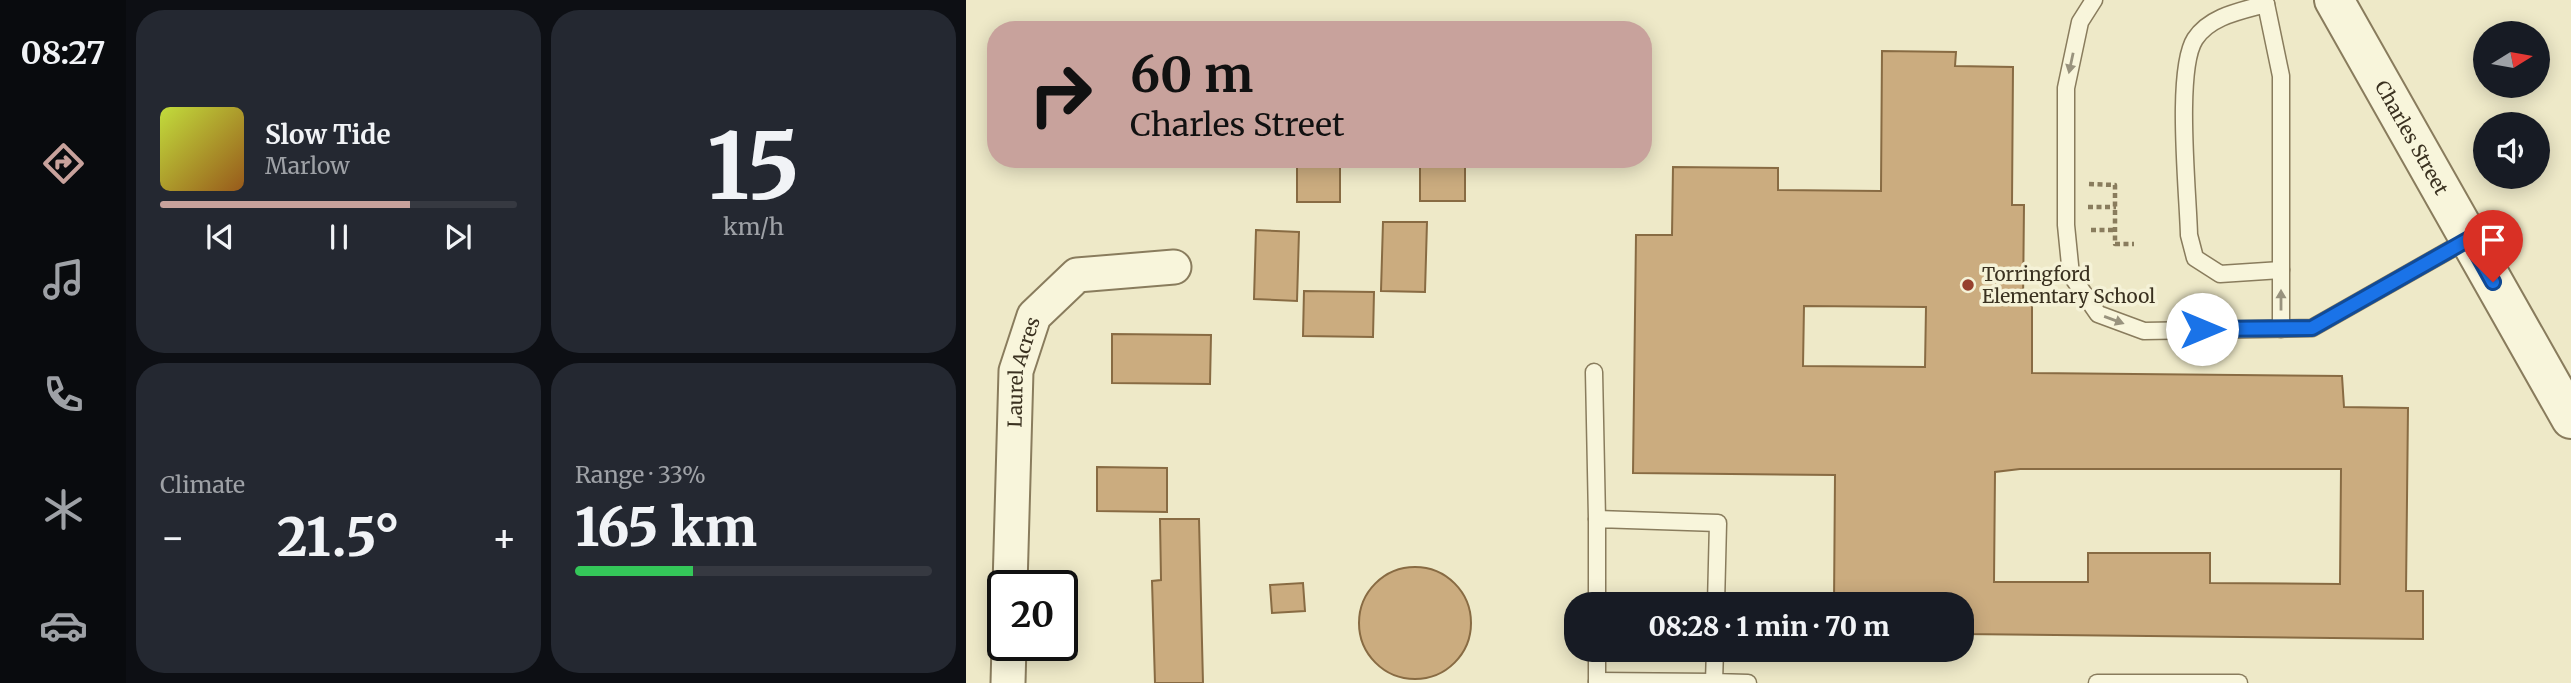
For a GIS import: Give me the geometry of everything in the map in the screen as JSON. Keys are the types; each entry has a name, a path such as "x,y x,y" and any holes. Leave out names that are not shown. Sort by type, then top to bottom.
{"street":[{"name":"Charles Street","path":"2334,0 2571,419"},
{"name":"Laurel Acres","path":"1010,570 1016,371 1034,316 1077,275 1174,267"},
{"path":"1008,683 1009,661"}],"lane":[{"path":"2094,0 2080,22 2066,88 2066,225 2071,275 2098,314 2144,331 2312,328 2469,239"},
{"path":"2281,270 2220,274 2195,258 2189,235 2185,74 2194,40 2212,22 2264,2 2281,76 2281,270 2281,329"},
{"path":"1594,372 1597,592"},
{"path":"1597,519 1718,523 1716,592"},
{"path":"1597,662 1597,682 1748,683"},
{"path":"1714,682 1715,662"},
{"path":"2097,683 2239,683"}],"path":[{"path":"2115,185 2115,244 2134,244"}],"building":[{"path":"1882,51 1956,52 1955,66 2013,67 2012,205 2024,205 2023,303 2032,303 2032,373 2342,376 2344,407 2408,408 2406,591 2423,591 2423,639 1974,634 1974,592 1834,592 1835,475 1633,473 1636,235 1672,235 1673,167 1778,168 1778,190 1881,191","holes":["1804,306 1926,307 1925,367 1803,366","2020,469 2341,469 2340,584 2210,583 2210,553 2088,553 2088,582 1994,582 1995,472"]},
{"path":"1297,168 1340,168 1340,202 1297,202"},
{"path":"1420,168 1465,168 1465,201 1420,201"},
{"path":"1383,222 1427,222 1425,292 1381,291"},
{"path":"1256,230 1299,232 1297,301 1254,299"},
{"path":"1304,291 1374,292 1373,337 1303,336"},
{"path":"1112,334 1211,335 1210,384 1112,383"},
{"path":"1097,467 1167,468 1167,512 1097,511"},
{"path":"1160,519 1199,519 1203,683 1155,683 1152,581 1161,580"},
{"path":"1415,567 1436,572 1454,584 1466,602 1471,623 1466,644 1454,662 1436,674 1415,679 1394,674 1376,662 1364,644 1359,623 1364,602 1376,584 1394,572"},
{"path":"1303,583 1305,611 1272,613 1270,585"}],"place":[{"name":"Torringford Elementary School","path":"1968,285"}],"route":[{"path":"2202,329 2312,328 2469,239 2493,282"}]}
